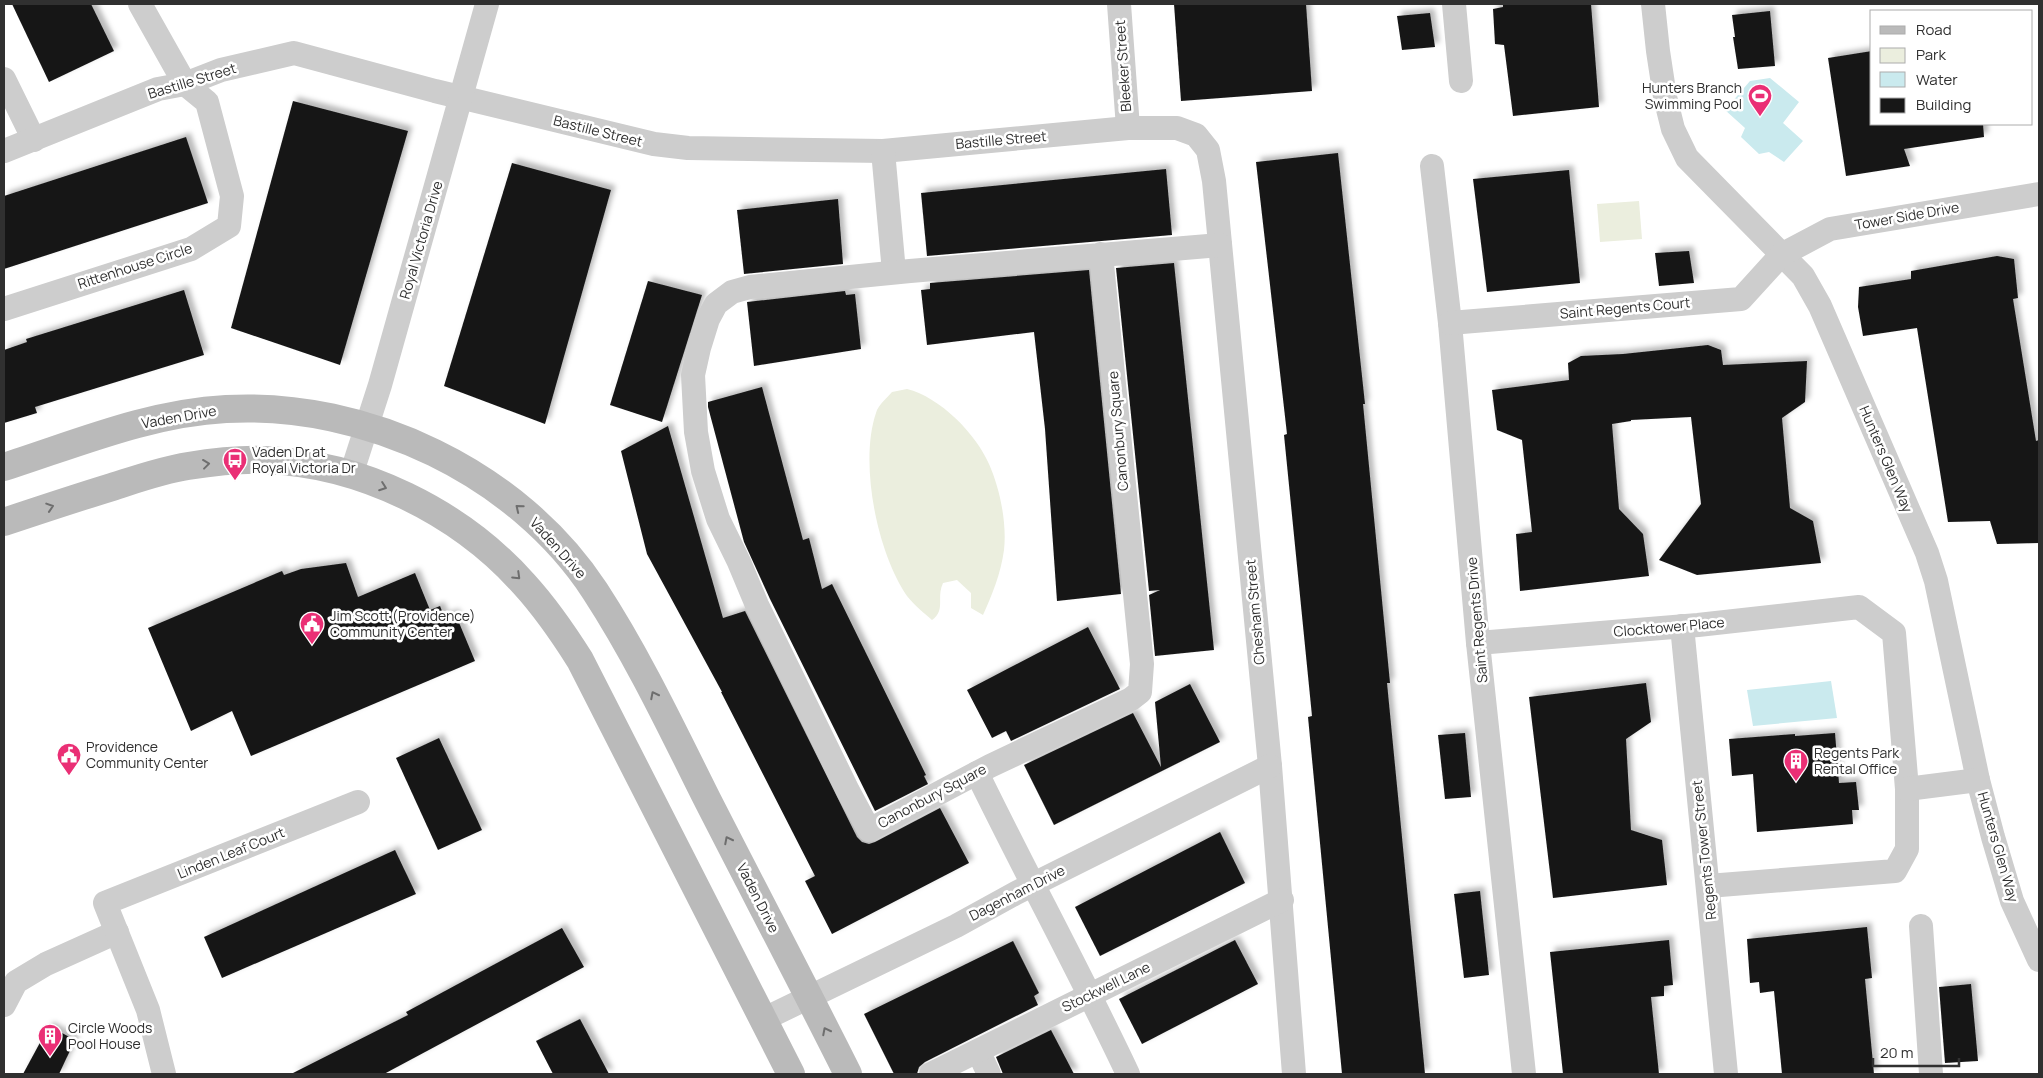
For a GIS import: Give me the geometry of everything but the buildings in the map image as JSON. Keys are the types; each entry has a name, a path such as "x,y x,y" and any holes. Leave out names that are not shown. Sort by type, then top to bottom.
{"street":[{"path":"140,4 185,84"},
{"name":"Royal Victoria Drive","path":"351,475 367,427 487,4"},
{"name":"Bleeker Street","path":"1119,4 1128,128"},
{"path":"1454,4 1461,81"},
{"name":"Hunters Glen Way","path":"1653,4 1665,97 1673,129 1687,158 1803,276 1820,306 1927,553 1936,581 1978,780 2012,901 2039,960"},
{"name":"Bastille Street","path":"4,151 158,89 185,84 221,70 294,53 460,97 654,144 688,148 883,151 1128,128 1177,128 1196,135 1208,150"},
{"path":"4,79 34,140"},
{"name":"Rittenhouse Circle","path":"4,309 191,249 229,226 232,196 207,102 185,84"},
{"name":"Chesham Street","path":"1208,150 1214,181 1270,766 1282,900 1294,1074"},
{"path":"883,151 894,272"},
{"name":"Saint Regents Drive","path":"1432,166 1450,323 1478,643 1524,1074"},
{"name":"Tower Side Drive","path":"1781,255 1830,229 2039,194"},
{"name":"Canonbury Square","path":"1101,254 1142,664 1140,692 1131,699 977,773 869,830 848,791 762,614 718,519 703,472 696,432 693,375 705,329 716,304 732,292 750,287 894,272 1101,254 1220,245"},
{"name":"Saint Regents Court","path":"1450,323 1741,299 1781,255"},
{"name":"Vaden Drive","path":"4,467 136,424 190,412 224,409 265,409 314,414 367,427 414,442 449,460 495,488 528,515 564,552 594,590 649,685 848,1074"},
{"path":"4,522 152,474 195,465 227,461 264,460 311,465 351,475 398,492 462,528 496,556 524,583 554,619 580,660 791,1074"},
{"name":"Clocktower Place","path":"1478,643 1682,626 1859,607 1894,633 1907,789"},
{"name":"Regents Tower Street","path":"1682,626 1726,1074"},
{"name":"Dagenham Drive","path":"764,1019 956,926 1032,885 1270,766"},
{"path":"977,773 1032,885 1090,994 1128,1074"},
{"path":"1708,886 1895,871 1907,849 1907,789 1978,780"},
{"name":"Linden Leaf Court","path":"117,932 105,903 358,802"},
{"name":"Stockwell Lane","path":"931,1074 1282,900"},
{"path":"1921,926 1931,1074"},
{"path":"4,1005 16,982 46,964 117,932 148,1010 164,1074"},
{"path":"978,1052 990,1074"}],"green space":[{"path":"1639,201 1642,239 1600,242 1597,204"},
{"path":"907,389 932,400 956,418 983,452 993,474 999,495 1005,540 1003,559 993,592 983,615 971,608 971,593 957,580 943,583 939,612 932,620 907,596 896,578 887,556 874,507 870,481 869,456 871,433 877,410 881,404 892,392"}],"water":[{"name":"Hunters Branch Swimming Pool","path":"1770,78 1799,102 1783,123 1803,141 1784,162 1769,152 1759,154 1741,137 1745,128 1725,110 1750,81"},
{"path":"1831,681 1837,718 1753,726 1747,690"}],"place":[{"name":"Hunters Branch Swimming Pool","path":"1760,117"},
{"name":"Vaden Dr at Royal Victoria Dr","path":"235,481"},
{"name":"Jim Scott (Providence) Community Center","path":"312,645"},
{"name":"Providence Community Center","path":"69,776"},
{"name":"Regents Park Rental Office","path":"1796,782"},
{"name":"Circle Woods Pool House","path":"50,1057"}]}
